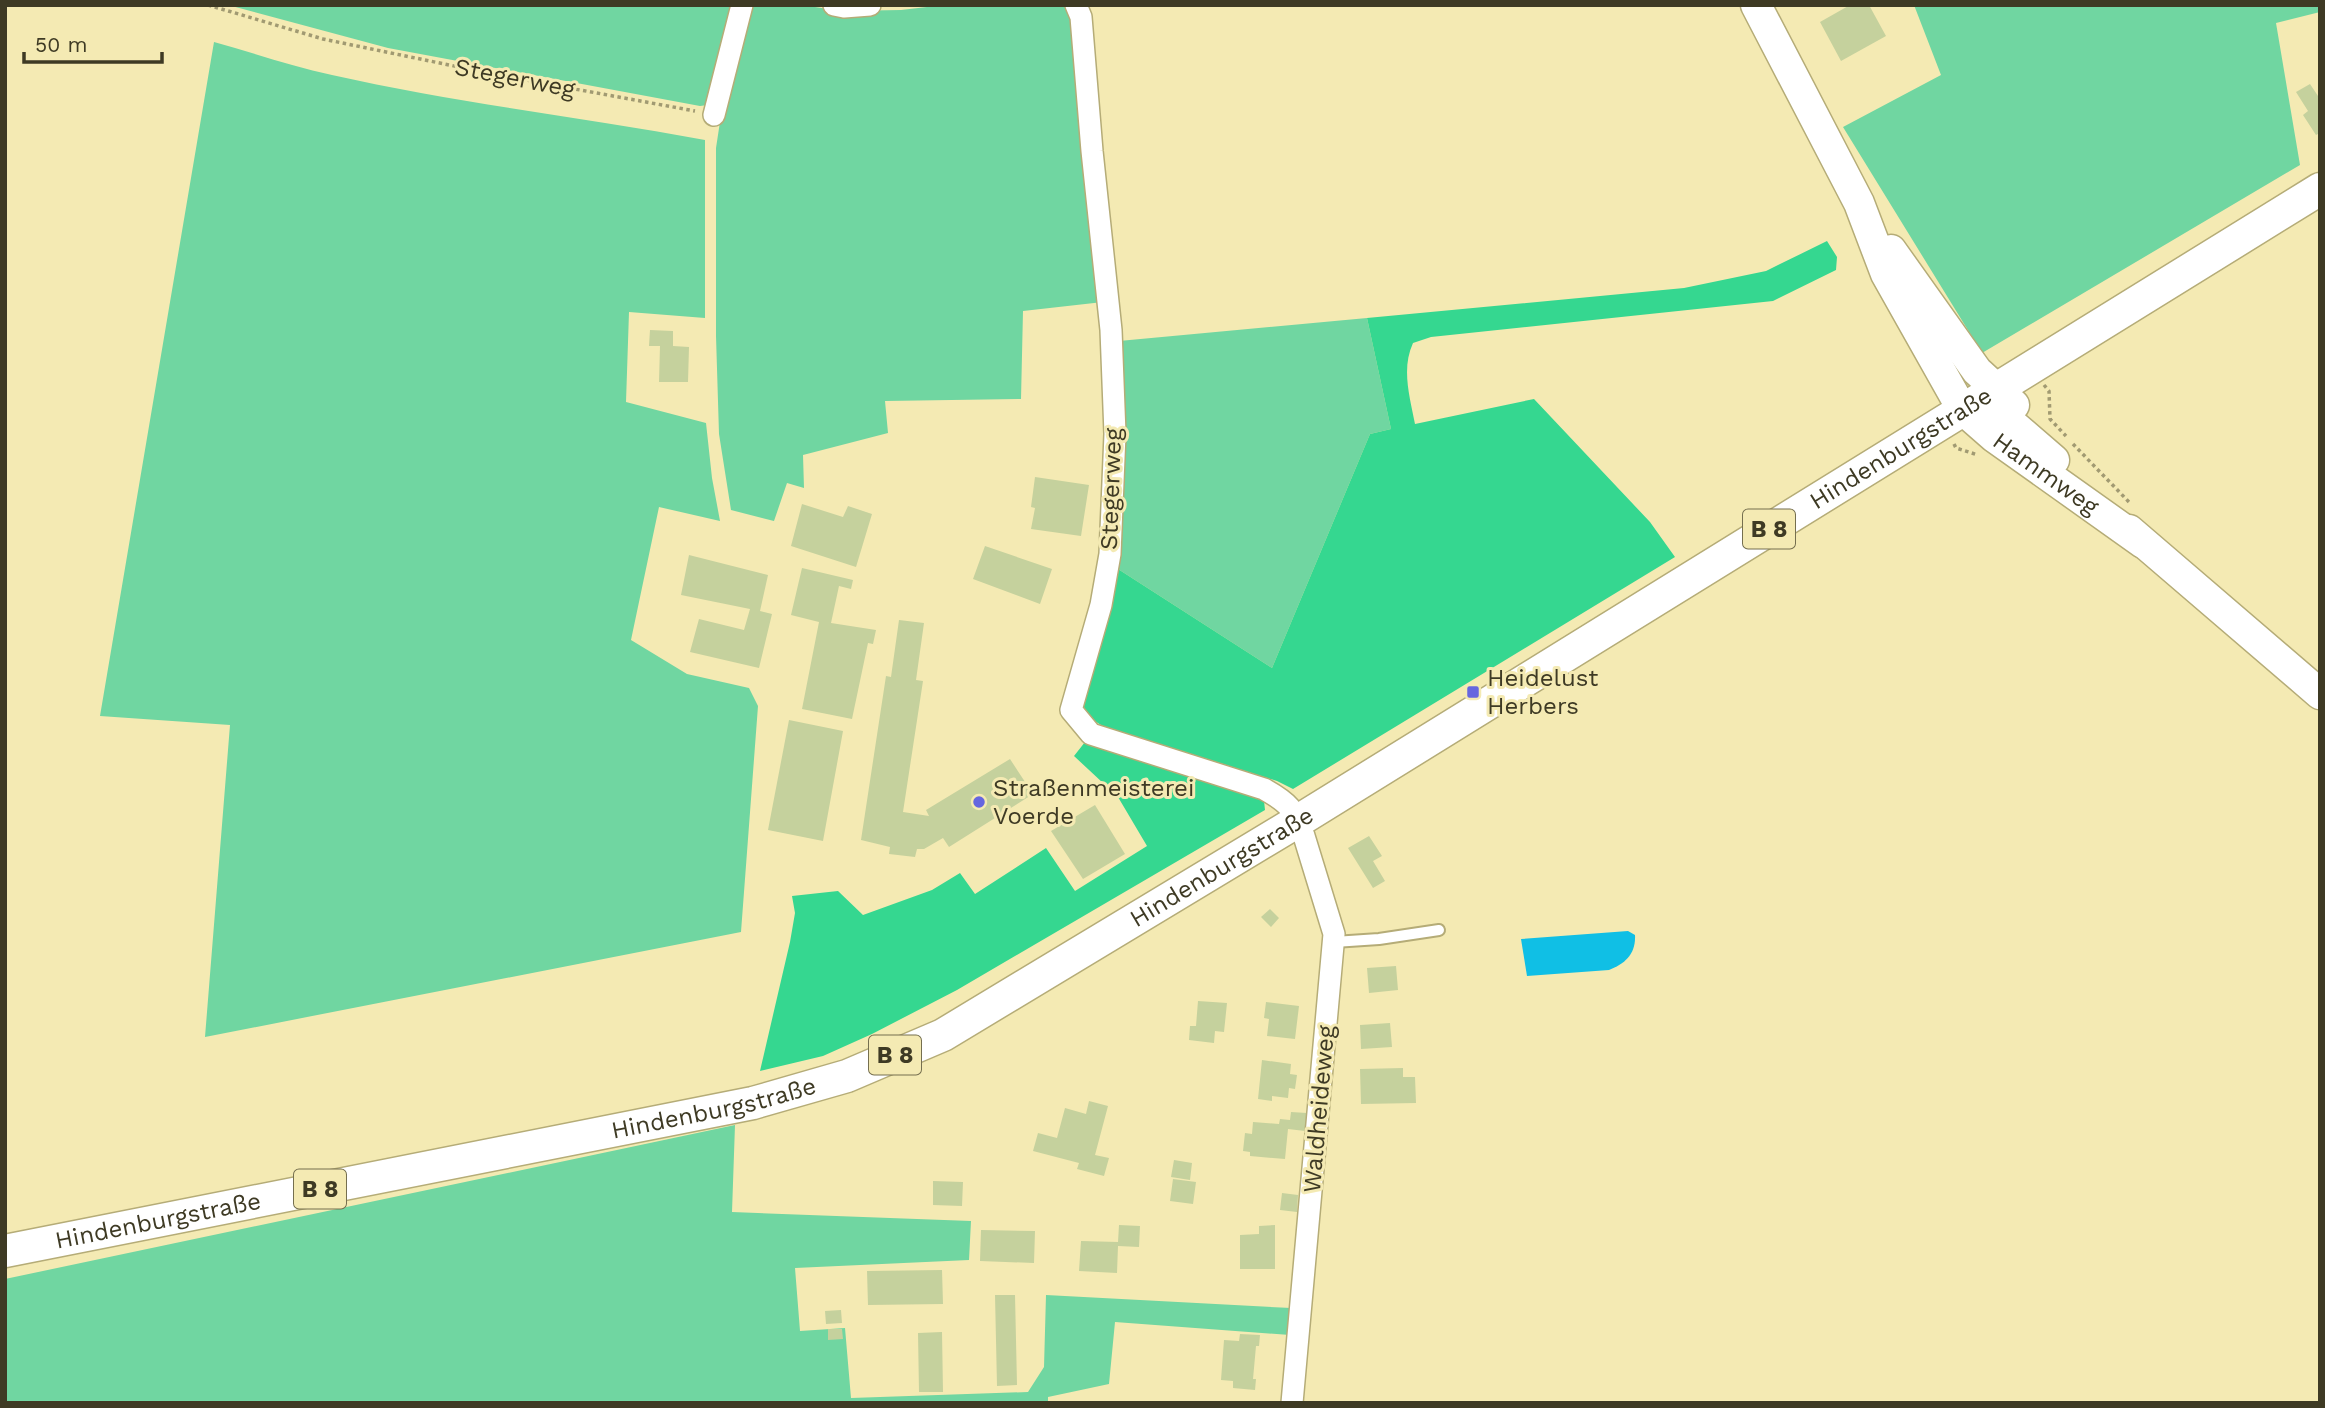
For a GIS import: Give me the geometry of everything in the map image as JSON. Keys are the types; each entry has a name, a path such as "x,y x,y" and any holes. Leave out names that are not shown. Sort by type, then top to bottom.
{"main road":[{"name":"Hammweg","path":"1756,5 1860,206 1886,274 1995,390 1994,437 2143,542 2320,694"},
{"name":"Hindenburgstraße","path":"5,1251 740,1105 847,1076 943,1035 1298,821 2320,189"},
{"name":"Hammweg","path":"1860,206 1977,371 2033,424 2143,542"}],"street":[{"path":"714,115 742,5"},
{"path":"834,5 870,5"},
{"name":"Stegerweg","path":"1076,5 1081,17 1111,330 1115,434 1110,554 1101,605 1071,710 1091,734 1264,789 1287,802 1298,821"},
{"name":"Waldheideweg","path":"1292,1403 1334,942 1317,874 1298,821"}],"lane":[{"path":"1334,942 1439,930"}],"path":[{"name":"Stegerweg","path":"208,5 323,39 714,115"},
{"path":"1995,390 2049,391 2050,419 2132,505"}],"green space":[{"path":"228,5 736,5 708,105 700,106 388,48"},
{"path":"749,5 802,5 841,11 901,10 944,5 1068,5 1073,18 1103,302 1023,311 1021,399 885,401 888,433 803,455 804,488 787,483 774,521 731,510 719,434 716,148 727,76"},
{"path":"1914,5 2320,5 2320,12 2276,23 2300,165 1982,353 1843,127 1941,75"},
{"path":"214,42 303,68 379,85 705,140 705,318 629,312 626,402 706,423 720,521 659,507 631,640 687,674 749,688 758,706 741,932 205,1037 230,725 100,716"},
{"path":"1827,241 1837,257 1836,270 1773,301 1431,337 1413,343 1407,373 1415,424 1534,399 1650,522 1675,557 1293,789 1277,781 1105,727 1087,713 1081,700 1118,569 1272,668 1370,434 1391,429 1367,318 1684,288 1766,271"},
{"path":"1367,318 1391,429 1370,434 1272,668 1118,569 1119,341"},
{"path":"1085,742 1258,797 1264,801 1265,810 957,990 872,1034 823,1056 760,1071 790,942 795,913 792,896 838,891 863,915 932,890 960,873 975,894 1046,848 1075,891 1147,846 1118,797 1074,756"},
{"path":"735,1125 732,1212 971,1221 969,1260 795,1268 800,1331 845,1328 851,1398 1028,1392 1044,1367 1046,1295 1291,1308 1290,1335 1115,1322 1109,1384 1048,1397 1048,1403 5,1403 5,1279"}],"water":[{"path":"1628,931 1635,935 1634,948 1625,961 1615,968 1527,976 1521,939"}],"building":[{"path":"1850,5 1869,5 1886,36 1841,61 1820,22"},
{"path":"2310,84 2320,99 2320,133 2316,135 2303,115 2308,111 2296,92"},
{"path":"650,330 673,331 673,346 689,347 688,382 659,382 660,346 649,346"},
{"path":"1035,477 1089,485 1081,536 1031,529 1035,508 1031,507"},
{"path":"802,504 843,517 848,506 872,514 856,567 791,546"},
{"path":"985,546 1052,569 1040,604 973,579"},
{"path":"689,555 768,575 760,611 772,614 759,668 690,652 699,619 744,630 750,609 681,595"},
{"path":"802,568 853,580 851,589 839,586 831,623 876,630 873,644 868,643 852,719 802,709 819,622 791,615"},
{"path":"899,620 924,623 916,680 923,681 903,812 929,816 926,810 1010,759 1033,794 949,847 943,838 924,849 917,849 915,857 889,854 890,847 861,840 886,676 891,677"},
{"path":"789,720 843,731 823,841 768,830"},
{"path":"1095,805 1125,854 1083,879 1051,831"},
{"path":"1369,836 1382,856 1373,861 1385,881 1373,888 1348,848"},
{"path":"1270,909 1279,918 1271,927 1261,917"},
{"path":"1396,966 1398,990 1369,993 1367,968"},
{"path":"1198,1001 1227,1003 1224,1032 1215,1031 1214,1043 1189,1040 1190,1026 1196,1026"},
{"path":"1266,1002 1299,1006 1295,1039 1267,1036 1269,1019 1264,1018"},
{"path":"1390,1023 1392,1047 1361,1049 1360,1025"},
{"path":"1262,1060 1291,1064 1290,1074 1297,1075 1295,1089 1289,1088 1288,1098 1272,1096 1272,1101 1258,1099"},
{"path":"1403,1068 1403,1077 1415,1077 1416,1103 1361,1104 1360,1069"},
{"path":"1089,1101 1108,1106 1095,1155 1109,1158 1104,1176 1077,1169 1079,1163 1033,1151 1038,1133 1057,1138 1065,1108 1086,1114"},
{"path":"1291,1112 1307,1113 1305,1131 1288,1129 1285,1159 1250,1156 1250,1152 1243,1151 1245,1133 1252,1134 1253,1122 1279,1124 1280,1119 1290,1120"},
{"path":"1174,1160 1192,1163 1190,1180 1171,1177"},
{"path":"1173,1179 1196,1182 1193,1204 1170,1201"},
{"path":"933,1181 963,1182 962,1206 933,1205"},
{"path":"1282,1193 1298,1195 1297,1212 1280,1210"},
{"path":"1119,1225 1140,1226 1139,1247 1118,1246 1117,1273 1079,1271 1081,1241 1118,1242"},
{"path":"1275,1225 1275,1269 1240,1269 1240,1235 1259,1234 1259,1226"},
{"path":"981,1230 1035,1231 1034,1263 980,1261"},
{"path":"942,1270 943,1304 868,1305 867,1271"},
{"path":"995,1295 1015,1295 1017,1385 997,1386"},
{"path":"841,1310 842,1323 826,1324 825,1311"},
{"path":"828,1329 842,1329 843,1339 828,1340"},
{"path":"942,1332 943,1392 919,1392 918,1333"},
{"path":"1240,1334 1260,1335 1259,1346 1256,1346 1253,1379 1256,1379 1255,1390 1233,1388 1233,1381 1221,1380 1224,1340 1239,1341"}],"place":[{"name":"Heidelust Herbers","path":"1473,692"},
{"name":"Straßenmeisterei Voerde","path":"979,802"}]}
